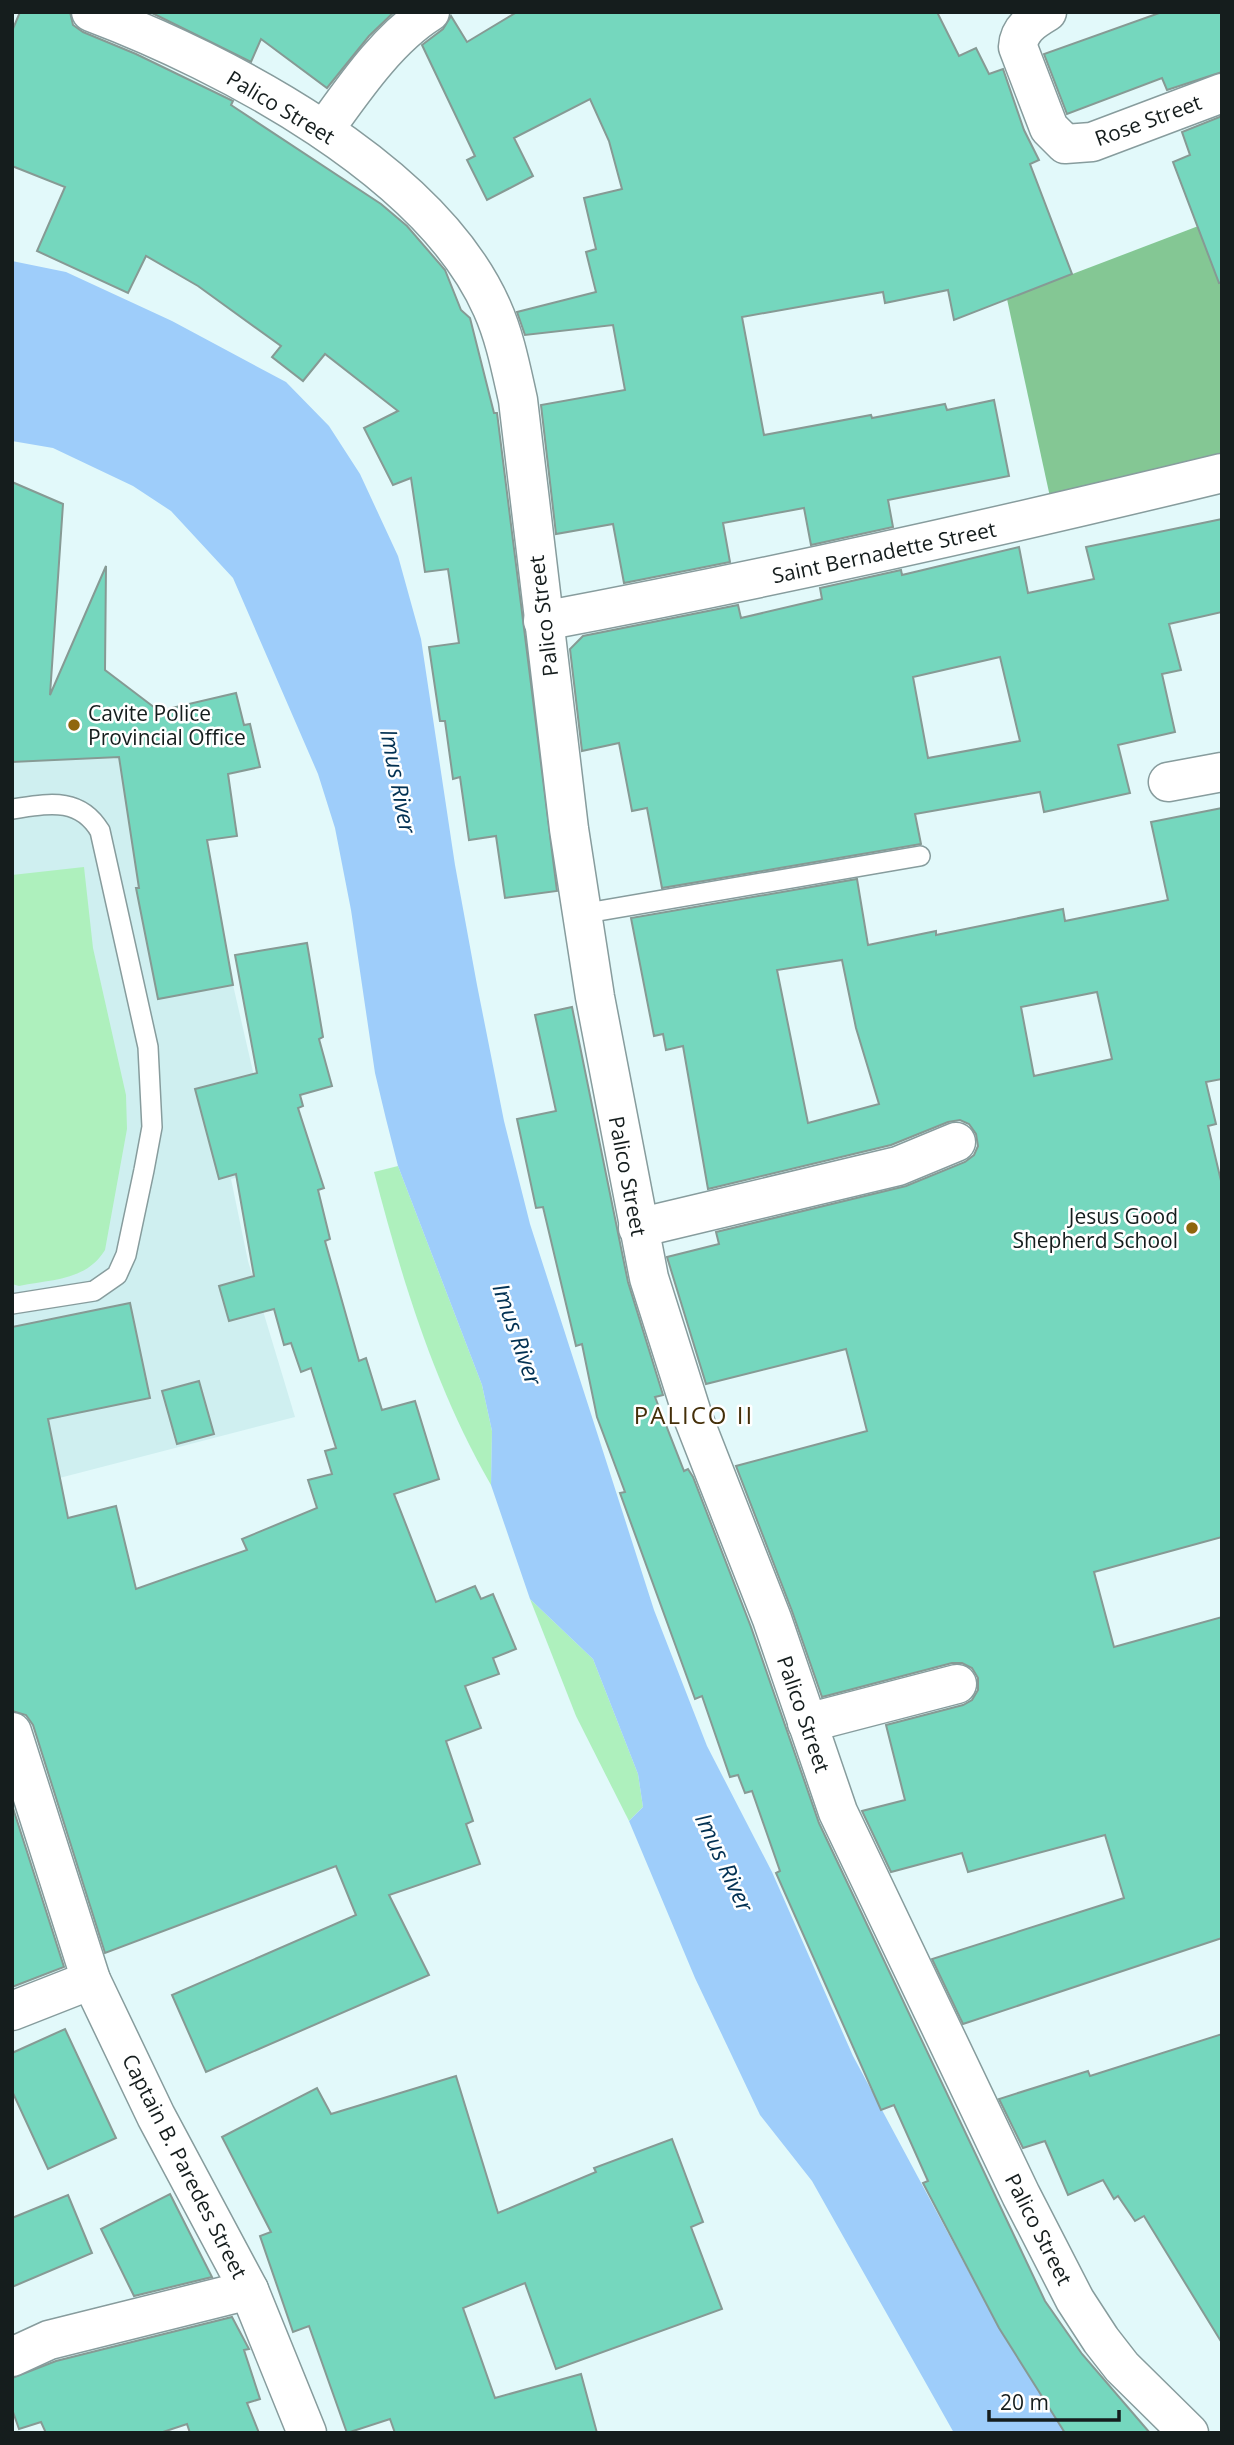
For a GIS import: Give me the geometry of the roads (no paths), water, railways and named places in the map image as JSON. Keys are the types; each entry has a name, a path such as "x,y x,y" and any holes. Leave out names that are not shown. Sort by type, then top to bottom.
{"street":[{"name":"Palico Street","path":"91,12 162,41 258,89 324,130 388,179 438,228 457,250 492,307 504,340 518,400 581,914 638,1228 660,1316 694,1420 772,1619 838,1812 1051,2256 1101,2340 1122,2367 1189,2433"},
{"path":"324,130 414,22 430,12"},
{"name":"Rose Street","path":"1047,12 1024,29 1019,36 1018,47 1048,128 1065,144 1092,142 1222,93"},
{"name":"Saint Bernadette Street","path":"543,621 730,586 1002,526 1222,473"},
{"path":"1168,782 1222,772"},
{"path":"638,1228 898,1166 956,1142"},
{"path":"807,1723 957,1684"},
{"name":"Captain B. Paredes Street","path":"12,1732 91,1980 156,2116 249,2290 307,2433"},
{"path":"12,2011 91,1980"},
{"path":"12,2357 61,2336 249,2290"}],"lane":[{"path":"12,809 58,803 71,806 93,819 100,831 148,1047 152,1089 152,1127 144,1170 126,1255 117,1275 94,1291 12,1304"},
{"path":"581,914 920,856"}],"water":[{"name":"Imus River","path":"12,261 66,272 172,321 286,382 329,426 360,474 398,556 421,639 455,865 477,985 504,1121 530,1224 654,1610 707,1746 772,1872 853,2056 999,2328 1065,2433 954,2433 812,2181 760,2115 695,1978 629,1821 643,1807 638,1774 593,1659 530,1599 491,1485 492,1431 482,1385 398,1166 386,1119 375,1073 351,910 335,828 318,774 233,578 171,511 133,486 53,448 12,441"}],"place":[{"name":"Cavite Police Provincial Office","path":"74,725"},
{"name":"Jesus Good Shepherd School","path":"1192,1228"}],"district":[{"name":"PALICO II","path":"694,1414"}]}
